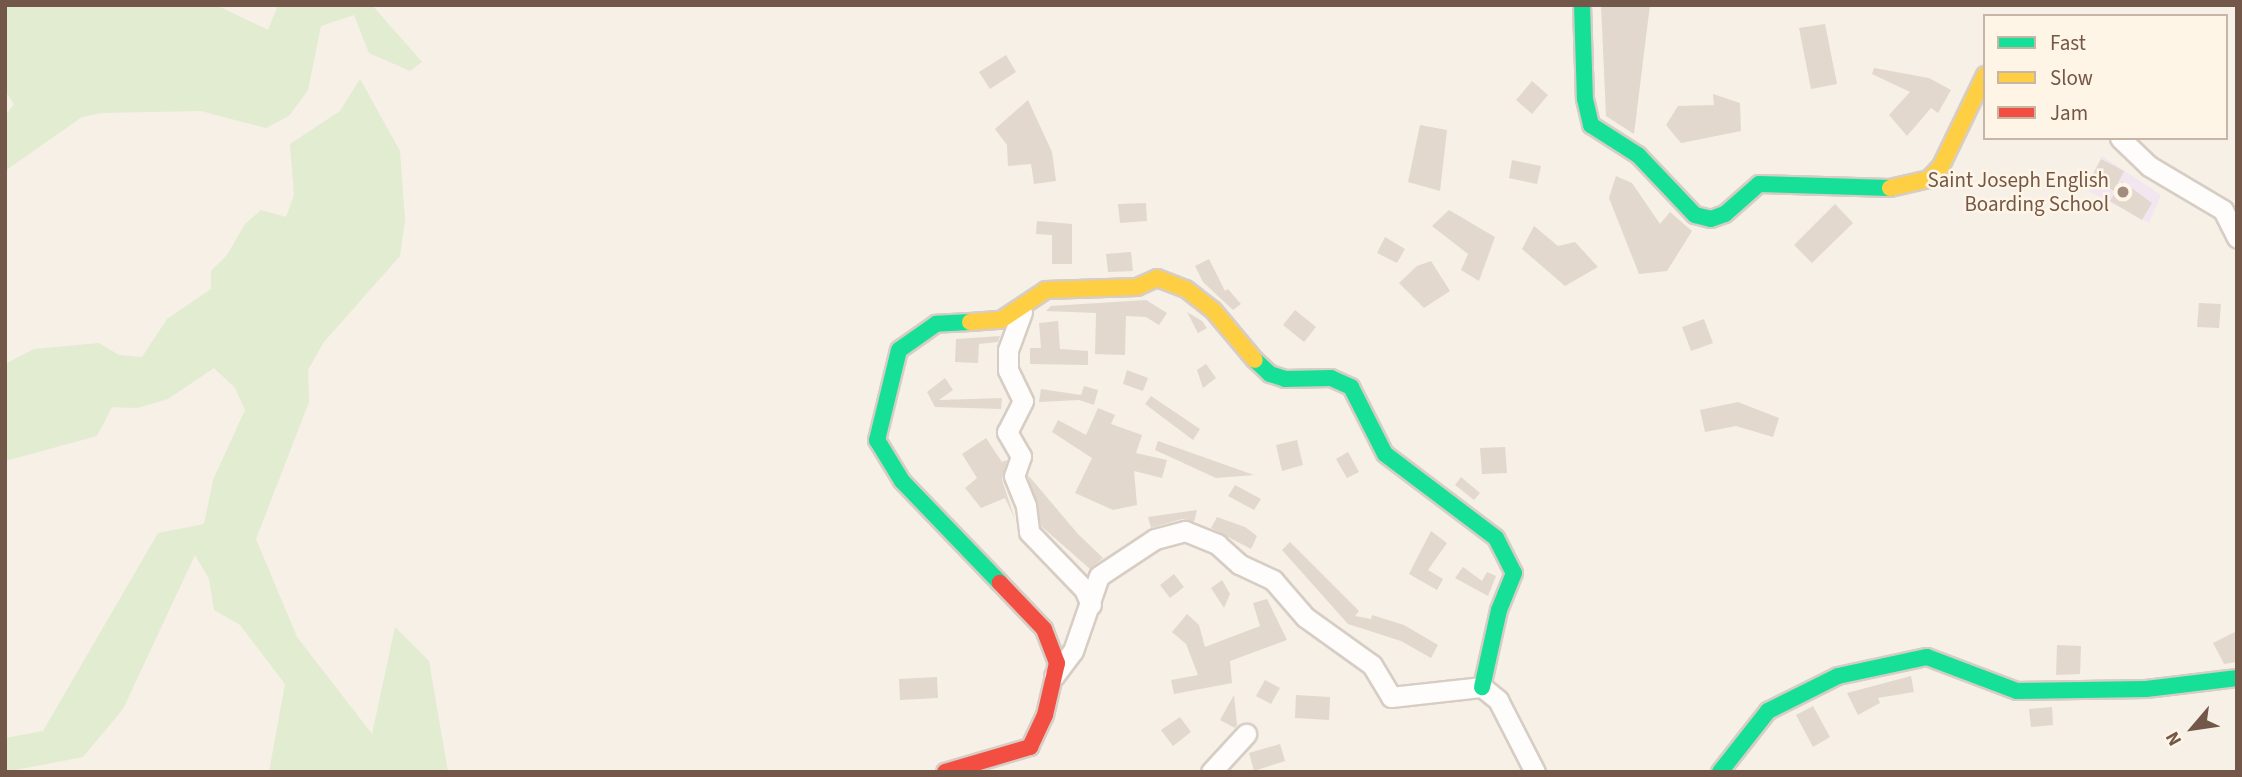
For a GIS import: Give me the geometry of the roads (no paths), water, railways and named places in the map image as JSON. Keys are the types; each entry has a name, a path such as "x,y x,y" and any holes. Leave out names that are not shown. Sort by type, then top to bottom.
{"street":[{"path":"1582,5 1585,99 1591,125 1638,155 1695,215 1712,219 1725,214 1759,184 1894,187 1929,178 1941,166 1962,114 1983,78"},
{"path":"2122,140 2149,166 2223,210 2237,237"},
{"path":"945,772 1030,747 1045,715 1057,663 1044,629 902,481 877,440 899,350 936,324 1001,320 1046,290 1136,287 1157,278 1186,289 1213,310 1246,352 1270,374 1285,379 1331,378 1351,387 1385,454 1413,471 1496,538 1514,573 1499,610 1482,687"},
{"path":"1022,312 1008,350 1008,370 1023,401 1007,432 1021,456 1014,476 1026,506 1029,532 1084,589 1091,605"},
{"path":"1054,677 1073,651 1099,576 1155,539 1185,531 1273,580 1306,617 1372,665 1391,697 1482,687 1498,700 1535,772"},
{"path":"1720,772 1768,711 1838,676 1927,657 1979,673 2017,691 2146,689 2237,678"},
{"path":"1211,772 1246,734"}],"place":[{"name":"Saint Joseph English Boarding School","path":"2123,192"}]}
